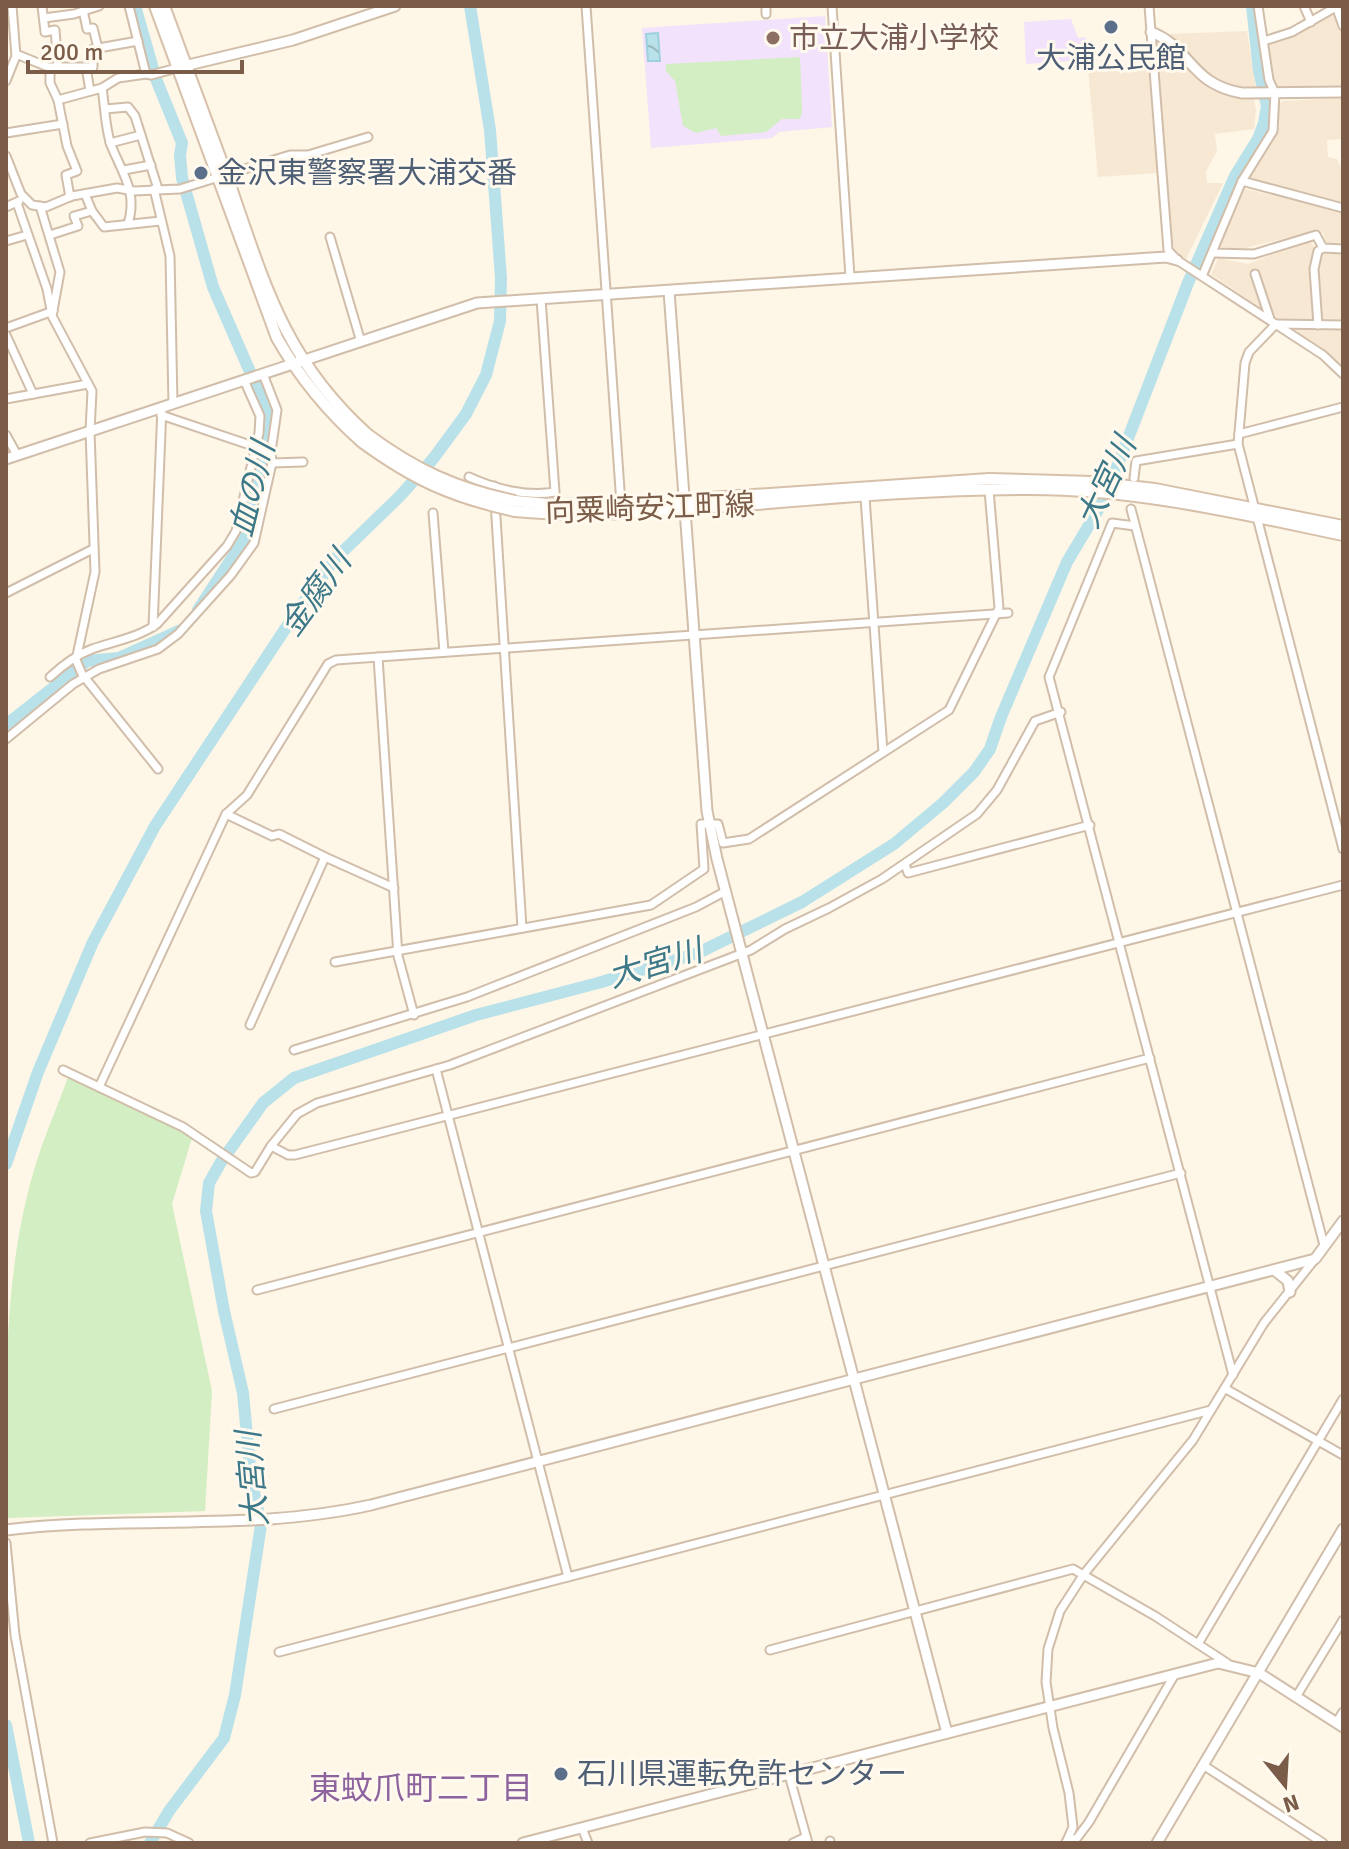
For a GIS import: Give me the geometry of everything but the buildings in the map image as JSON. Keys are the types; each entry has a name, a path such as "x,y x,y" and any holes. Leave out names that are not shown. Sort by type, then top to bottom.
{"main road":[{"name":"向粟崎安江町線","path":"155,6 182,67"},
{"name":"向粟崎安江町線","path":"164,6 265,310 327,408 399,468 425,483 471,501 573,515 989,479 1123,489 1343,526"},
{"name":"向粟崎安江町線","path":"515,506 865,497 1054,484"},
{"name":"向粟崎安江町線","path":"1256,512 1343,535"}],"street":[{"path":"6,81 9,65 16,54 12,6"},
{"path":"42,6 45,32 55,30 54,68 50,83 58,100 67,146 77,171 66,175 70,197"},
{"path":"44,18 74,14 99,6"},
{"path":"129,6 138,41 152,74"},
{"path":"58,100 102,88 118,78 152,74 293,40 393,6"},
{"path":"586,6 621,504"},
{"path":"832,6 850,277"},
{"path":"1149,6 1165,237 1168,250 1180,262"},
{"path":"1203,274 1242,181 1273,131 1275,93 1269,80 1258,6"},
{"path":"1304,6 1311,22"},
{"path":"1264,41 1292,32 1336,6 1343,26"},
{"path":"82,9 87,29 93,28 98,48"},
{"path":"1151,32 1167,38 1195,71 1217,87 1242,93 1343,92"},
{"path":"16,54 54,68 93,67 93,49 138,41"},
{"path":"86,67 90,91"},
{"path":"102,88 110,143 124,170 129,190 132,212 128,224"},
{"path":"105,109 128,107 135,116 151,165 160,221 170,256 173,404"},
{"path":"6,133 63,124"},
{"path":"110,143 141,135"},
{"path":"6,207 21,200 46,207 70,197 117,188 186,187 290,155 308,155 368,137"},
{"path":"6,156 21,200 27,235 47,289 52,316 92,391 90,431 95,572 76,658 83,676 158,769"},
{"path":"124,170 151,165"},
{"path":"1242,181 1343,208"},
{"path":"85,194 92,211 104,227 160,221"},
{"path":"40,206 60,272 52,312"},
{"path":"50,235 78,226 74,216 92,211"},
{"path":"6,241 27,235"},
{"path":"1213,253 1254,254 1316,235 1323,248"},
{"path":"330,237 361,342"},
{"path":"1318,325 1314,269 1318,251 1323,248 1343,249"},
{"path":"6,459 162,411 173,404 297,361 477,303 850,277 1166,257 1203,274 1323,355 1343,374"},
{"path":"1255,274 1273,322"},
{"path":"669,291 692,635 709,823 947,1733"},
{"path":"469,477 512,491 555,492 541,299"},
{"path":"6,328 52,312"},
{"path":"1273,322 1343,325"},
{"path":"1273,322 1249,352 1245,363 1238,444 1343,849"},
{"path":"6,335 33,394"},
{"path":"6,739 83,676 140,657 158,649 178,634 231,575 254,543 272,463 270,452 277,410 263,374"},
{"path":"50,677 91,649 144,634 173,610 232,538 256,448 260,416 245,380"},
{"path":"6,399 88,384"},
{"path":"1239,434 1343,407"},
{"path":"162,411 270,452"},
{"path":"153,627 162,411"},
{"path":"6,435 17,455"},
{"path":"1134,478 1136,461 1238,444"},
{"path":"272,463 303,462"},
{"path":"494,486 522,928"},
{"path":"335,962 651,905 704,869 701,824 718,824 723,843 749,839 949,710 999,608 989,490"},
{"path":"865,497 883,752"},
{"path":"1131,509 1324,1245"},
{"path":"433,513 444,652"},
{"path":"1135,526 1112,523 1049,677 1061,712 1233,1375"},
{"path":"6,593 93,549"},
{"path":"99,1087 226,814 247,795 328,664 336,660 1008,613"},
{"path":"378,657 398,951 414,1015"},
{"path":"63,1070 183,1127 251,1173 255,1172 297,1114 317,1103 436,1069 741,951 829,908 905,864 977,814 997,790 1035,721 1061,712"},
{"path":"226,814 272,836 279,834 394,888"},
{"path":"905,864 908,873 1090,825"},
{"path":"250,1025 325,857"},
{"path":"271,1146 288,1155 295,1155 1343,885"},
{"path":"294,1050 467,997 696,907 726,892"},
{"path":"257,1290 1150,1058"},
{"path":"436,1069 568,1577"},
{"path":"274,1409 1181,1173"},
{"path":"1065,1843 1073,1827 1069,1793 1049,1706 1046,1668 1052,1631 1060,1611 1084,1574 1193,1440 1264,1323 1343,1221"},
{"path":"53,1843 15,1635 6,1530 68,1525 273,1519 345,1511 1315,1259"},
{"path":"1274,1270 1288,1281 1290,1292"},
{"path":"1226,1389 1343,1455"},
{"path":"1198,1644 1343,1399"},
{"path":"279,1652 1211,1410"},
{"path":"1157,1843 1343,1529"},
{"path":"770,1650 1073,1569 1230,1664"},
{"path":"1296,1697 1343,1620"},
{"path":"523,1843 1218,1663 1259,1673 1340,1725 1343,1712"},
{"path":"1065,1843 1077,1838 1089,1822 1175,1674"},
{"path":"1203,1765 1323,1843"},
{"path":"789,1775 807,1840 793,1843"},
{"path":"582,1828 588,1843"},
{"path":"90,1843 145,1832 167,1833 189,1843"}],"shaded area":[{"path":"1332,15 1336,17 1343,37 1343,87 1275,88 1270,80 1265,45 1300,32"},
{"path":"825,16 832,127 779,132 772,138 651,148 642,28"},
{"path":"1071,19 1078,38 1086,37 1087,61 1084,66 1074,61 1026,64 1024,22"},
{"path":"1247,31 1256,88 1238,89 1215,80 1199,68 1169,34"},
{"path":"1157,41 1168,44 1212,91 1254,98 1256,110 1254,129 1215,134 1217,151 1206,171 1207,183 1223,183 1186,259 1177,253 1169,229"},
{"path":"1148,65 1157,173 1098,177 1088,68"},
{"path":"1343,98 1343,139 1327,140 1328,157 1337,159 1343,171 1343,202 1261,184 1249,177 1277,132 1282,101"},
{"path":"1245,189 1343,212 1343,245 1327,245 1323,233 1315,231 1241,249 1219,247"},
{"path":"1309,240 1316,249 1316,322 1280,323 1271,315 1257,271 1252,272 1265,311 1211,274 1218,258 1248,264"},
{"path":"1319,251 1343,252 1343,321 1320,322"},
{"path":"1292,328 1343,329 1343,369 1335,359"}],"green space":[{"path":"800,57 800,119 782,119 766,132 721,136 716,128 696,133 683,126 675,81 666,71 666,64"},
{"path":"68,1077 172,1125 192,1138 172,1204 212,1391 205,1511 7,1518 8,1342 16,1256 34,1170"}],"water":[{"path":"658,33 660,61 648,61 646,34"}],"waterway":[{"name":"血の川","path":"135,6 156,79 182,143 182,178 213,287 268,413 252,513 243,541 198,610"},
{"name":"金腐川","path":"6,1164 38,1072 93,942 155,826 295,614 336,558 433,459 466,414 486,375 500,321 501,278 490,130 470,6"},
{"name":"大宮川","path":"150,1843 169,1811 224,1738 235,1695 261,1525 251,1478 243,1393 206,1211 209,1183 221,1162 263,1103 294,1078 476,1015 698,953 802,902 894,844 974,772 990,749 1067,562 1098,510 1115,472 1188,283 1235,176 1258,139 1264,123 1267,106 1259,71 1252,6"},
{"name":"血の川","path":"6,725 87,661 119,658 181,630"},
{"name":"金腐川","path":"6,1725 29,1843"}],"place":[{"name":"大浦公民館","path":"1111,27"},
{"name":"市立大浦小学校","path":"773,38"},
{"name":"金沢東警察署大浦交番","path":"201,173"},
{"name":"石川県運転免許センター","path":"561,1774"}],"district":[{"name":"東蚊爪町二丁目","path":"421,1788"}]}
